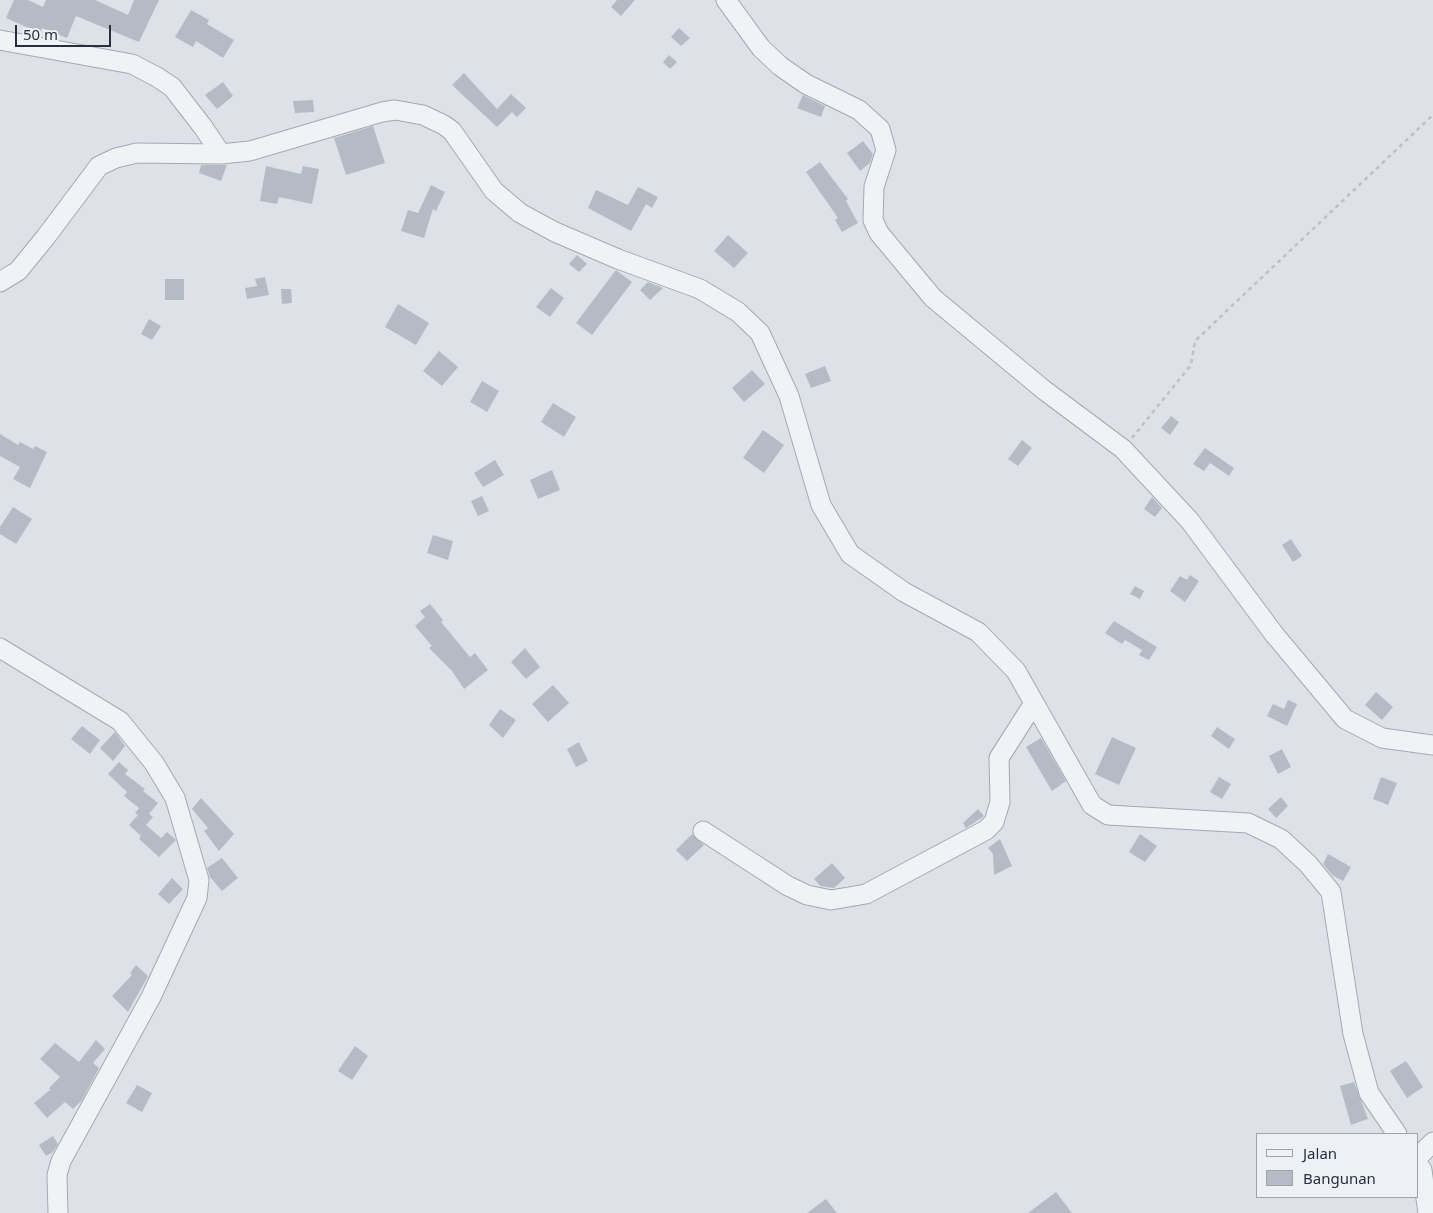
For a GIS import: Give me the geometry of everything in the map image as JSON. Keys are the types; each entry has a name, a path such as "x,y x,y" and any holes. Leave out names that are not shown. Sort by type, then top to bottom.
{"street":[{"path":"726,0 761,48 780,66 806,84 859,110 880,129 886,150 874,187 873,220 879,233 933,298 1044,390 1123,449 1190,521 1274,634 1345,719 1382,738 1433,745"},
{"path":"0,40 132,64 172,87 221,154"},
{"path":"0,282 18,271 99,166 137,153 221,154 250,151 382,112 396,110 423,115 452,131 494,191 520,213 555,232 618,259 700,289 738,312 760,333 789,396 821,505 850,554 904,592 978,632 1016,671 1092,805 1108,815 1248,823 1281,839 1308,864 1331,892 1353,1034 1369,1093 1396,1133"},
{"path":"0,648 120,721 154,763 175,798 199,880 197,898 151,997 60,1161 57,1175 58,1213"},
{"path":"703,831 788,886 807,895 831,900 866,894 990,826 998,813 999,758 1034,703"},
{"path":"1418,1157 1433,1142"},
{"path":"1418,1164 1422,1170 1428,1213"}],"path":[{"path":"1123,449 1191,364 1195,341 1433,116"}],"building":[{"path":"14,0 28,0 43,7 46,0 95,0 128,15 134,0 159,0 139,42 76,16 67,38 42,28 40,33 6,18"},
{"path":"617,0 635,0 621,16 611,7"},
{"path":"191,10 209,20 207,24 234,40 223,58 196,41 193,47 175,37"},
{"path":"679,28 690,38 681,46 671,37"},
{"path":"669,55 677,62 670,69 663,62"},
{"path":"464,73 497,109 511,94 526,108 517,117 512,112 497,127 452,85"},
{"path":"223,82 233,96 217,109 205,95"},
{"path":"803,95 825,106 821,117 797,108"},
{"path":"313,100 314,112 295,113 293,101"},
{"path":"373,126 385,163 346,175 334,138"},
{"path":"863,141 873,154 870,163 860,171 847,153"},
{"path":"820,162 848,199 846,201 858,223 842,232 835,220 838,218 806,172"},
{"path":"201,165 227,165 221,181 199,173"},
{"path":"266,166 301,174 303,166 319,169 312,204 279,197 277,204 260,201"},
{"path":"431,185 445,192 436,211 433,209 424,238 401,231 408,210 418,213"},
{"path":"638,187 658,197 652,208 646,204 631,231 588,208 596,190 628,205"},
{"path":"728,235 748,253 734,268 714,251"},
{"path":"577,255 587,264 579,272 569,264"},
{"path":"616,270 632,282 592,335 576,323"},
{"path":"265,277 269,295 247,299 245,288 257,286 255,279"},
{"path":"165,279 184,279 184,300 165,300"},
{"path":"648,282 663,288 650,300 640,290"},
{"path":"551,288 564,298 550,317 536,307"},
{"path":"281,289 291,289 292,303 282,304"},
{"path":"398,304 429,323 416,345 385,327"},
{"path":"149,319 161,326 152,340 141,334"},
{"path":"439,351 458,367 442,386 423,371"},
{"path":"825,366 831,381 811,388 805,374"},
{"path":"752,370 765,384 744,402 732,388"},
{"path":"482,381 499,391 487,412 470,402"},
{"path":"553,403 576,417 564,437 541,422"},
{"path":"1171,416 1179,422 1170,435 1161,428"},
{"path":"763,430 784,445 764,473 743,458"},
{"path":"0,434 18,445 20,442 33,449 35,446 47,452 30,488 13,479 20,467 0,456"},
{"path":"1022,440 1032,448 1018,466 1008,459"},
{"path":"1205,448 1234,468 1229,476 1210,463 1204,471 1193,464"},
{"path":"495,460 504,475 483,487 474,473"},
{"path":"552,470 560,490 538,499 530,480"},
{"path":"482,496 489,511 478,516 471,501"},
{"path":"1152,497 1162,508 1155,517 1144,509"},
{"path":"13,507 32,519 16,544 0,534 0,527"},
{"path":"433,535 453,541 448,560 427,553"},
{"path":"1291,539 1302,556 1293,562 1282,545"},
{"path":"1190,575 1199,581 1185,602 1170,591 1180,576 1187,580"},
{"path":"1135,586 1144,591 1140,599 1130,594"},
{"path":"430,604 443,620 441,622 470,657 475,653 488,670 464,689 452,671 429,648 432,646 415,626 425,617 420,611"},
{"path":"1114,621 1157,647 1149,660 1139,655 1142,650 1125,640 1122,644 1105,633"},
{"path":"525,648 540,667 526,679 511,662"},
{"path":"553,685 569,703 548,722 532,704"},
{"path":"1376,692 1393,707 1382,720 1365,705"},
{"path":"1288,700 1297,704 1287,726 1267,716 1273,704 1284,709"},
{"path":"500,709 516,720 503,738 489,725"},
{"path":"82,726 100,740 90,754 71,739"},
{"path":"1217,727 1235,739 1229,749 1211,736"},
{"path":"115,732 125,746 113,761 100,748"},
{"path":"1112,737 1136,748 1119,785 1095,774"},
{"path":"1041,738 1066,781 1052,791 1026,747"},
{"path":"579,742 588,761 576,767 567,749"},
{"path":"1282,749 1291,767 1278,774 1269,756"},
{"path":"119,762 128,770 125,774 145,789 143,791 158,803 149,814 153,817 146,825 161,838 167,832 176,840 159,857 139,839 141,836 129,825 138,815 135,813 139,808 124,796 127,792 108,774"},
{"path":"1219,777 1231,784 1222,799 1210,792"},
{"path":"1381,777 1397,783 1388,805 1373,799"},
{"path":"1281,797 1288,806 1276,818 1268,809"},
{"path":"201,798 234,834 219,851 204,831 208,828 192,809"},
{"path":"978,809 984,816 966,828 963,823"},
{"path":"692,834 704,845 687,861 676,850"},
{"path":"1140,834 1157,846 1145,862 1129,852"},
{"path":"1000,839 1012,866 994,875 993,854 988,848"},
{"path":"1328,854 1351,867 1343,881 1332,875 1323,864"},
{"path":"222,858 238,878 222,891 210,877 207,868"},
{"path":"832,863 845,878 834,888 820,886 814,879"},
{"path":"172,878 183,889 169,904 158,894"},
{"path":"136,965 148,976 128,1012 112,996 132,975 130,973"},
{"path":"96,1040 105,1049 93,1063 99,1068 82,1100 73,1109 65,1102 47,1118 34,1103 50,1090 49,1088 60,1077 40,1059 55,1043 79,1062"},
{"path":"355,1046 368,1056 352,1080 338,1071"},
{"path":"1406,1061 1423,1087 1407,1098 1390,1071"},
{"path":"1354,1082 1368,1119 1351,1125 1340,1086"},
{"path":"137,1085 152,1093 142,1112 126,1103"},
{"path":"53,1136 58,1144 53,1152 46,1156 39,1145"},
{"path":"1056,1192 1072,1213 1028,1213"},
{"path":"826,1199 837,1213 807,1213"}]}
